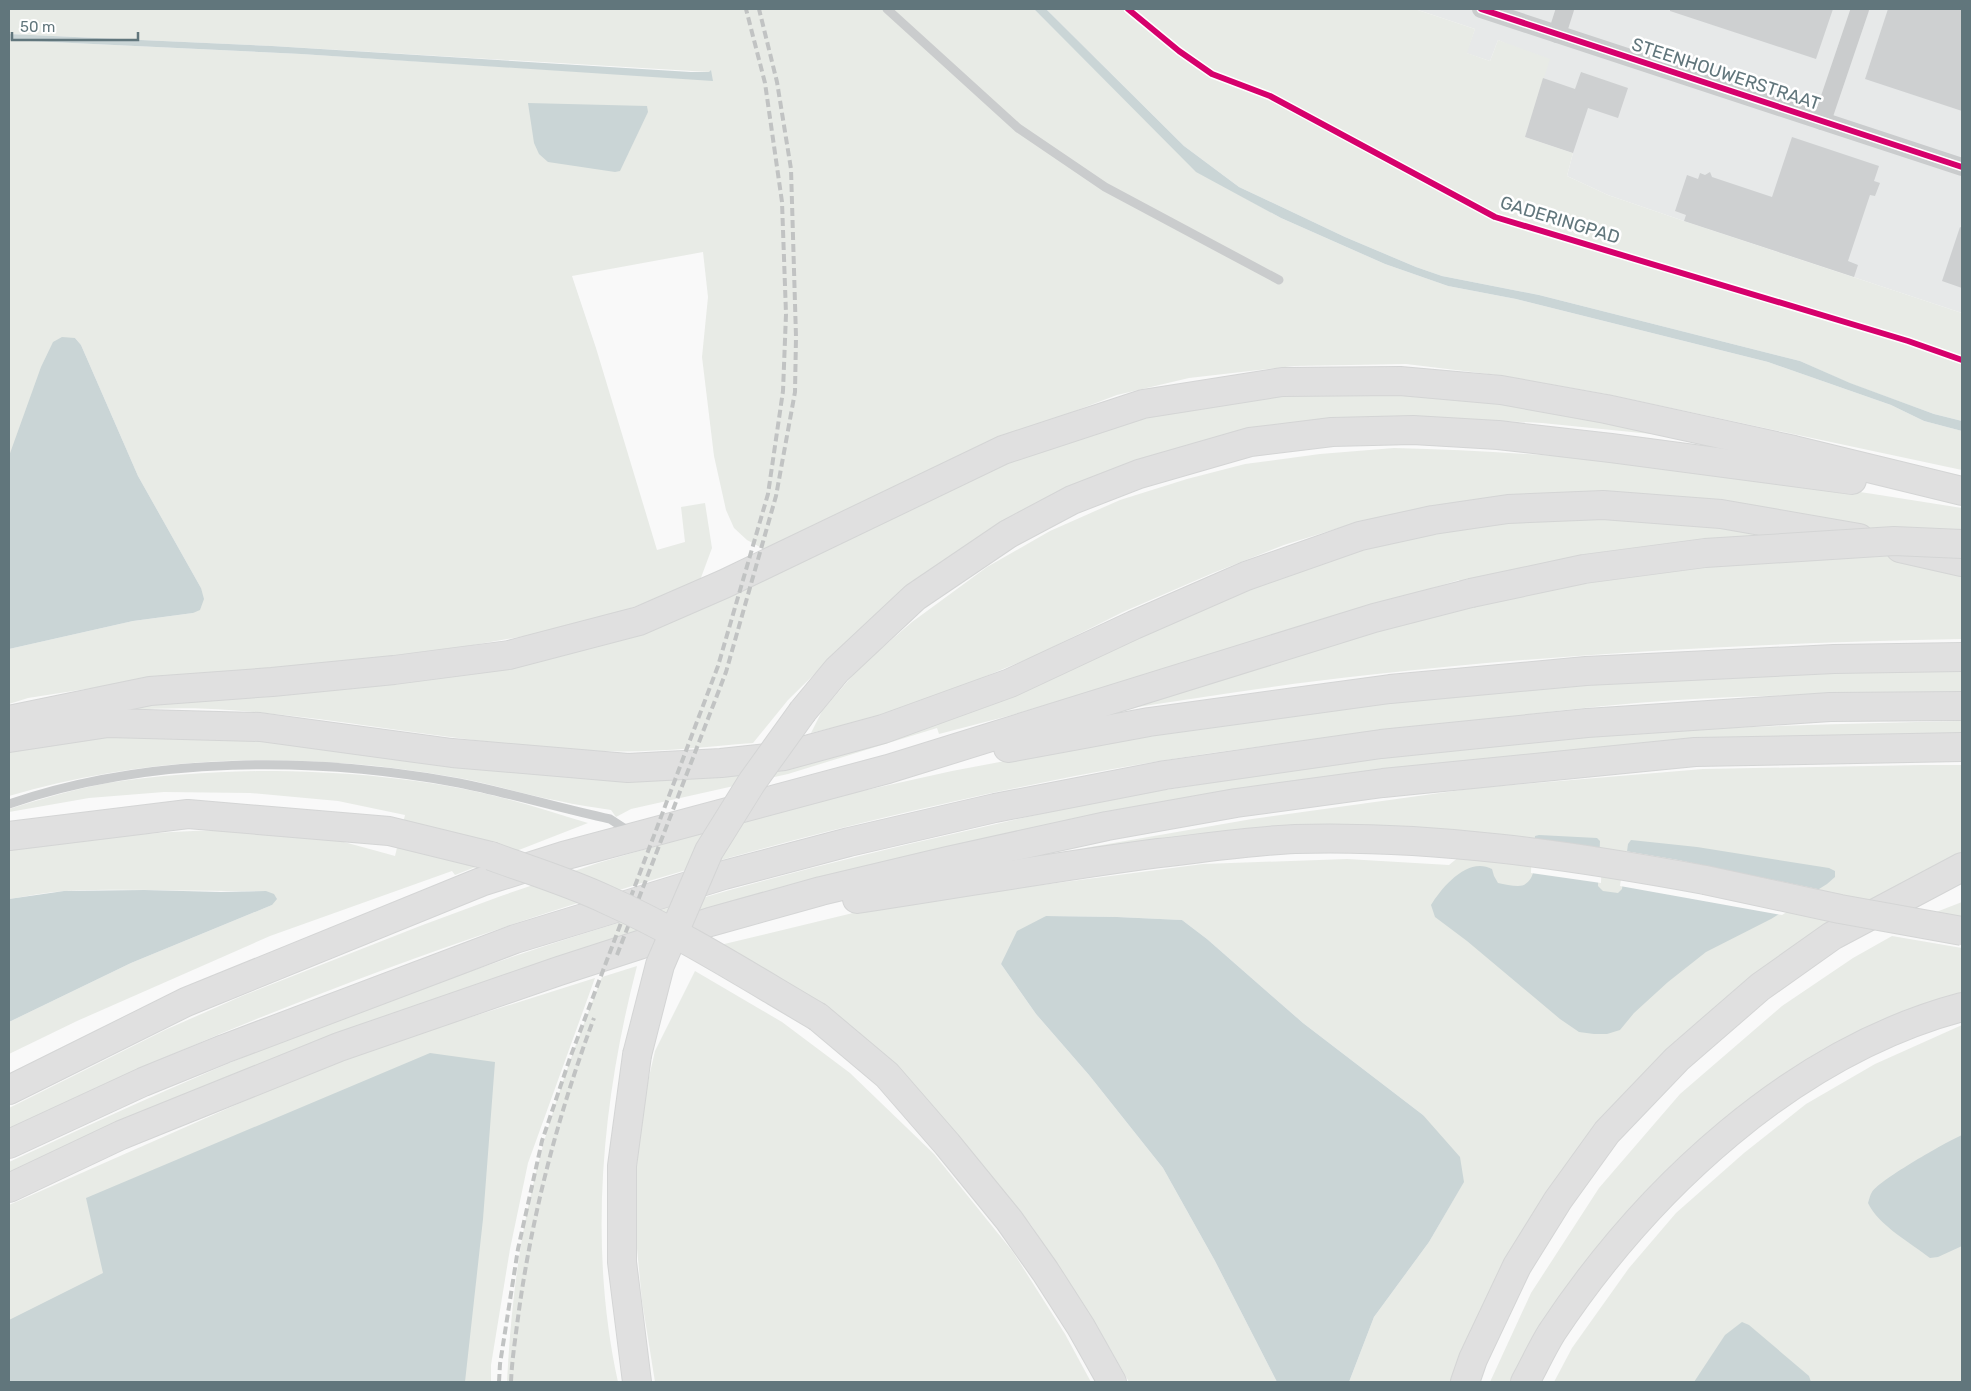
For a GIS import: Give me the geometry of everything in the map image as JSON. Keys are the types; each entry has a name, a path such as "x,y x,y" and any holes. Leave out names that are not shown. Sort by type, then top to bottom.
{"highway":[{"path":"9,720 150,691 281,681 509,655 639,621 724,584 1003,450 1143,404 1282,382 1400,381 1501,390 1794,450 1953,490"},
{"path":"637,1382 622,1262 622,1166 637,1055 660,964 709,851 752,782 802,711 837,670 915,597 1008,534 1072,500 1139,474 1250,442 1332,432 1413,430 1498,435 1849,480 1953,490"},
{"path":"9,738 108,723 260,727 452,753 628,768 721,763 784,756 883,729 1010,683 1134,625 1246,576 1360,536 1433,520 1508,509 1603,505 1721,514 1859,538 1962,562"},
{"path":"9,1090 186,1002 481,882 564,856 888,769 1374,618 1471,593 1584,569 1705,553 1894,541 1962,544"},
{"path":"888,769 1149,722 1390,689 1586,672 1834,659 1962,657"},
{"path":"9,1144 144,1082 224,1049 515,939 724,874 985,810 1165,775 1381,744 1587,723 1830,707 1962,706"},
{"path":"9,1188 121,1135 338,1046 710,922 831,889 956,859 1107,826 1236,803 1373,784 1695,752 1962,747"},
{"path":"9,836 188,814 389,830 492,856 605,898 658,924 818,1017 887,1075 947,1144 1003,1213 1045,1271 1081,1327 1112,1382"},
{"path":"710,922 1076,864 1218,846 1294,839 1404,840 1520,850 1608,862 1892,919 1962,930"},
{"path":"1465,1382 1473,1359 1517,1266 1558,1200 1606,1132 1677,1059 1760,987 1832,936 1962,867"},
{"path":"1760,987 1842,942 1922,904 1962,889"},
{"path":"1525,1382 1551,1334 1609,1253 1665,1190 1722,1139 1809,1075 1878,1037 1962,1007"}],"street":[{"name":"STEENHOUWERSTRAAT","path":"1481,9 1962,167"},
{"path":"1557,34 1566,9"},
{"path":"1822,121 1860,9"}],"lane":[{"path":"887,9 1018,128 1105,187 1279,280"},
{"path":"9,804 62,788 106,778 206,767 307,766 381,772 459,783 610,819 637,836"}],"shaded area":[{"path":"9,9 1034,9 1196,171 1281,218 1385,264 1448,286 1516,299 1768,362 1891,405 1924,421 1962,431 1962,470 1606,394 1505,376 1406,364 1294,366 1189,378 1117,395 1001,439 771,553 747,540 734,528 726,510 714,456 702,357 708,297 703,252 572,276 596,348 657,550 685,542 681,507 705,503 712,548 699,583 620,612 536,634 423,654 118,684 28,698 9,704 9,649 133,621 193,613 201,588 138,476 81,345 75,338 9,456 9,40 301,54 712,80 709,72 272,46 9,34"},
{"path":"1034,9 1046,9 1184,146 1239,187 1345,237 1442,276 1539,295 1800,361 1850,383 1934,414 1962,421 1962,431 1924,421 1891,405 1768,362 1516,299 1448,286 1385,264 1281,218 1196,172"},
{"path":"1046,9 1415,9 1475,29 1467,53 1490,61 1498,40 1550,59 1525,137 1573,153 1567,176 1608,195 1962,313 1962,421 1934,414 1849,383 1800,361 1539,295 1442,276 1345,237 1239,187 1184,146"},
{"path":"1415,9 1962,9 1962,313 1608,195 1567,176 1573,153 1525,137 1516,48 1498,40 1490,61 1466,53 1475,29"},
{"path":"9,34 272,46 691,72 709,72 711,70 713,81 301,54 9,40"},
{"path":"528,103 647,106 648,112 620,171 615,172 548,162 539,154 534,143"},
{"path":"62,337 75,338 81,345 138,476 201,588 204,599 200,610 193,613 133,621 9,649 9,456 41,367 53,342"},
{"path":"1257,391 1468,393 1711,440 1542,423 1466,419 1133,465 839,650 788,700 753,743 697,748 602,751 462,739 276,714 229,710 169,708 70,714 538,655 1085,430"},
{"path":"1394,448 1466,450 1679,468 1821,486 1962,508 1962,549 1708,500 1634,493 1588,492 1427,508 1358,522 1284,545 1123,612 1037,655 967,684 872,718 811,733 822,711 860,667 912,622 987,567 1050,531 1120,500 1187,479 1245,464 1320,454"},
{"path":"1537,515 1706,520 1962,571 1962,639 1739,646 1590,655 1442,667 1305,682 1119,710 1465,602 1459,580 1012,715 939,734 937,728 788,774 631,809 616,817 611,810 546,799 459,778 403,769 290,760 176,764 120,771 64,782 9,796 9,744 199,730 463,760 792,758 1350,546"},
{"path":"1962,664 1962,693 1714,698 1580,708 1202,755 1117,768 937,805 665,876 530,918 397,965 266,1015 136,1070 9,1129 9,1108 165,1030 242,996 501,896 598,863 790,807 952,771 1090,745 1294,713 1494,692 1651,681"},
{"path":"1962,721 1962,739 1703,746 894,865 9,1175 9,1162 217,1068 344,1017 497,962 574,937 730,890 887,849 1129,796 1285,771 1435,751 1536,740 1681,730"},
{"path":"1962,765 1962,854 1874,898 1824,927 1733,992 1668,1048 1629,1090 1454,1382 1349,1382 1374,1317 1429,1242 1463,1183 1423,1115 1303,1023 1207,939 1182,920 1046,916 1001,964 1036,1014 1089,1075 1163,1168 1215,1261 1277,1382 1129,1382 1098,1328 1031,1225 990,1178 716,946 886,905 1203,864 1347,859 1449,865 1487,834 1405,828 1154,841 1079,849 1252,819 1476,788 1703,769"},
{"path":"260,771 354,774 416,781 507,799 588,823 455,875 452,871 270,936 77,1021 9,1054 9,1022 131,963 272,905 266,891 91,890 52,892 9,899 9,849 123,836 237,830 314,836 345,842 395,856 405,815 338,801 250,793 164,792 89,798 9,812 9,809 70,791 108,783 184,774"},
{"path":"1535,836 1597,838 1600,841 1598,886 1603,891 1618,893 1622,889 1628,844 1631,840 1697,847 1829,868 1835,871 1835,877 1771,919 1706,952 1668,982 1634,1013 1620,1030 1607,1034 1579,1032 1560,1019 1467,941 1435,917 1431,905 1449,882 1465,870 1474,867 1483,866 1492,869 1498,883 1516,886 1525,884 1533,874"},
{"path":"64,891 266,891 274,894 277,899 272,905 131,963 9,1022 9,899"},
{"path":"1962,902 1962,919 1931,914"},
{"path":"1046,916 1182,920 1207,939 1303,1023 1423,1115 1460,1157 1464,1182 1429,1242 1374,1317 1349,1382 1277,1382 1215,1261 1163,1168 1089,1075 1036,1014 1001,964 1017,931"},
{"path":"1892,936 1962,948 1962,998 1681,1163 1517,1382 1490,1382 1531,1293 1599,1188 1680,1094 1782,1006 1853,958"},
{"path":"637,966 615,1069 603,1173 603,1278 618,1382 507,1382 512,1312 522,1240 537,1166 553,1111 571,1057 602,977"},
{"path":"695,971 782,1022 850,1073 934,1154 1013,1252 1065,1334 1091,1382 655,1382 642,1301 634,1217 640,1116 655,1051"},
{"path":"595,978 528,1163 510,1249 491,1365 491,1382 9,1382 9,1205 344,1057"},
{"path":"1962,1025 1962,1382 1554,1382 1572,1348 1629,1268 1676,1213 1744,1153 1806,1104 1875,1064"},
{"path":"430,1053 495,1062 483,1219 465,1382 9,1382 9,1320 103,1273 86,1198"},
{"path":"1962,1135 1962,1246 1938,1257 1930,1258 1879,1219 1868,1203 1872,1192 1900,1170"},
{"path":"1742,1322 1749,1325 1809,1376 1811,1382 1694,1382 1725,1335"}],"pier":[{"path":"1532,838 1602,848 1601,883 1531,873"},
{"path":"1625,851 1822,890 1782,915 1620,886"}],"building":[{"path":"1670,9 1833,9 1816,59 1670,11"},
{"path":"1888,9 1962,9 1962,111 1865,79"},
{"path":"1581,72 1628,88 1618,118 1588,108 1573,153 1525,137 1543,78 1575,89"},
{"path":"1792,137 1879,166 1874,181 1880,183 1875,196 1870,195 1848,261 1858,265 1854,277 1684,221 1686,215 1675,211 1687,175 1698,179 1700,173 1705,175 1710,172 1712,177 1772,197"},
{"path":"1960,227 1962,228 1962,288 1942,281"}],"railway":[{"path":"499,1382 500,1364 518,1249 542,1141 570,1058 718,666 768,494 783,391 786,314 782,202 765,83 746,9"},
{"path":"617,955 726,672 776,496 795,392 796,337 791,169 777,82 759,9"},
{"path":"511,1382 519,1310 540,1198 569,1089 594,1018"}],"cycle path":[{"name":"GADERINGPAD","path":"1128,9 1179,51 1212,74 1270,96 1495,217 1908,341 1962,360"},
{"path":"1481,9 1962,167"}]}
